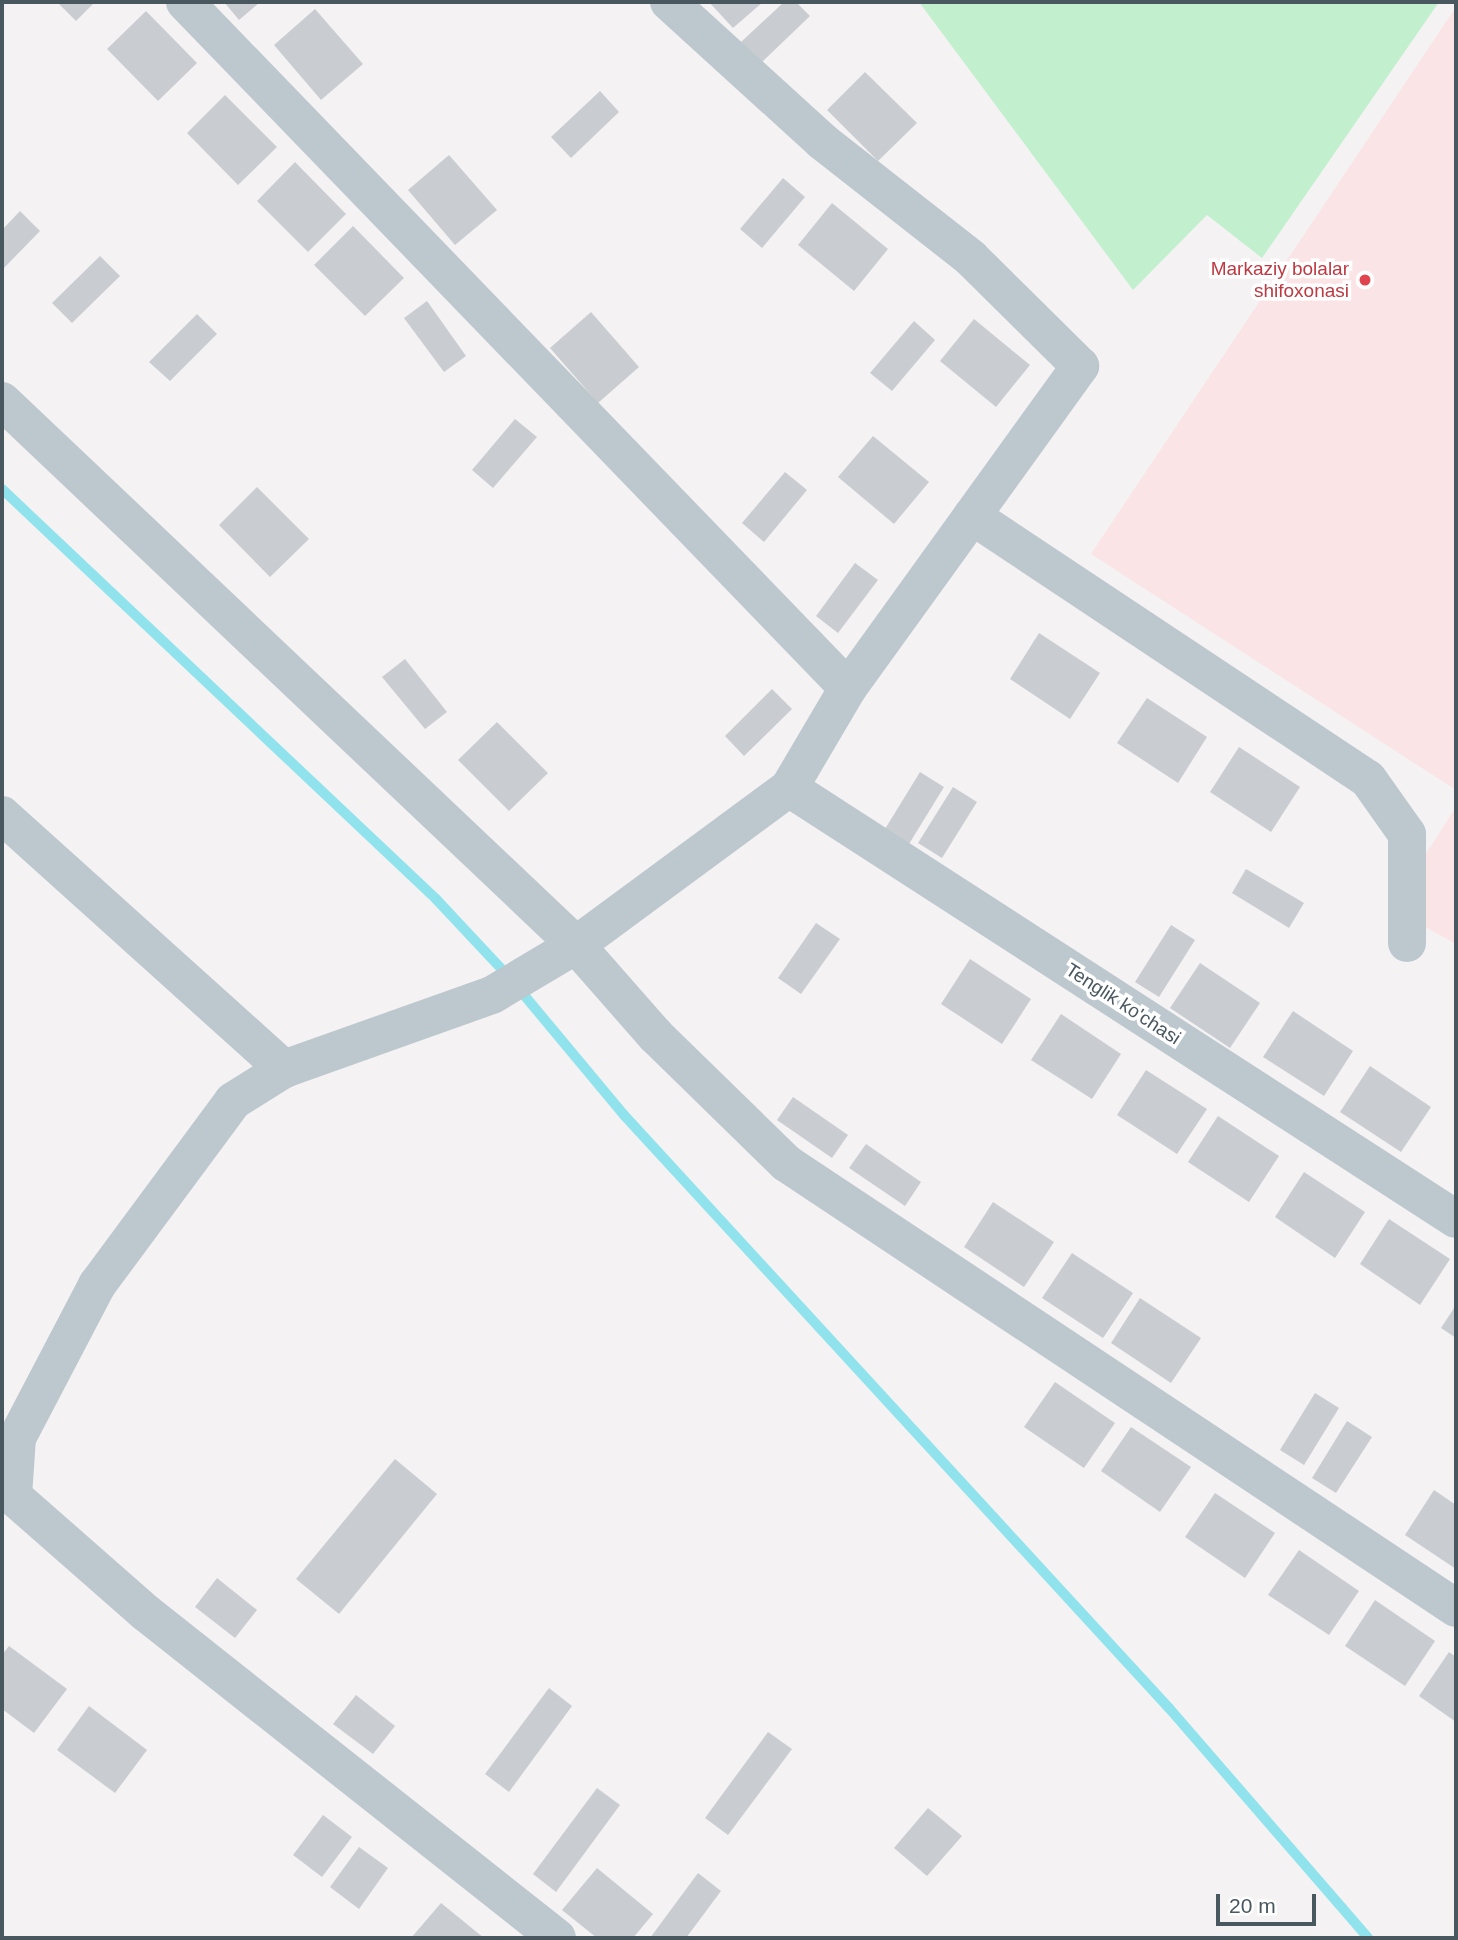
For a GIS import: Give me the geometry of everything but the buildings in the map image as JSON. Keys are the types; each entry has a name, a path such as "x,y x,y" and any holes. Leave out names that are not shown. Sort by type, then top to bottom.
{"street":[{"path":"185,2 848,688"},
{"path":"557,1938 146,1613 13,1496 17,1438 97,1285 233,1101 284,1069 492,995 562,954 789,789 848,688 1080,366 971,258 822,141 668,2"},
{"path":"2,401 562,954 656,1036 786,1163 1456,1608"},
{"path":"972,516 1368,779 1407,834 1406,943"},
{"name":"Tenglik ko'chasi","path":"789,789 1456,1219"},
{"path":"2,815 284,1069"}],"shaded area":[{"name":"Markaziy bolalar shifoxonasi","path":"1456,7 1456,790 1091,554"},
{"path":"1456,807 1456,944 1391,908"}],"green space":[{"path":"919,2 1439,2 1262,258 1207,215 1133,290"}],"waterway":[{"path":"2,489 436,899 507,975"},
{"path":"519,989 624,1115 1169,1708 1368,1938"}],"place":[{"name":"Markaziy bolalar shifoxonasi","path":"1365,280"}]}
